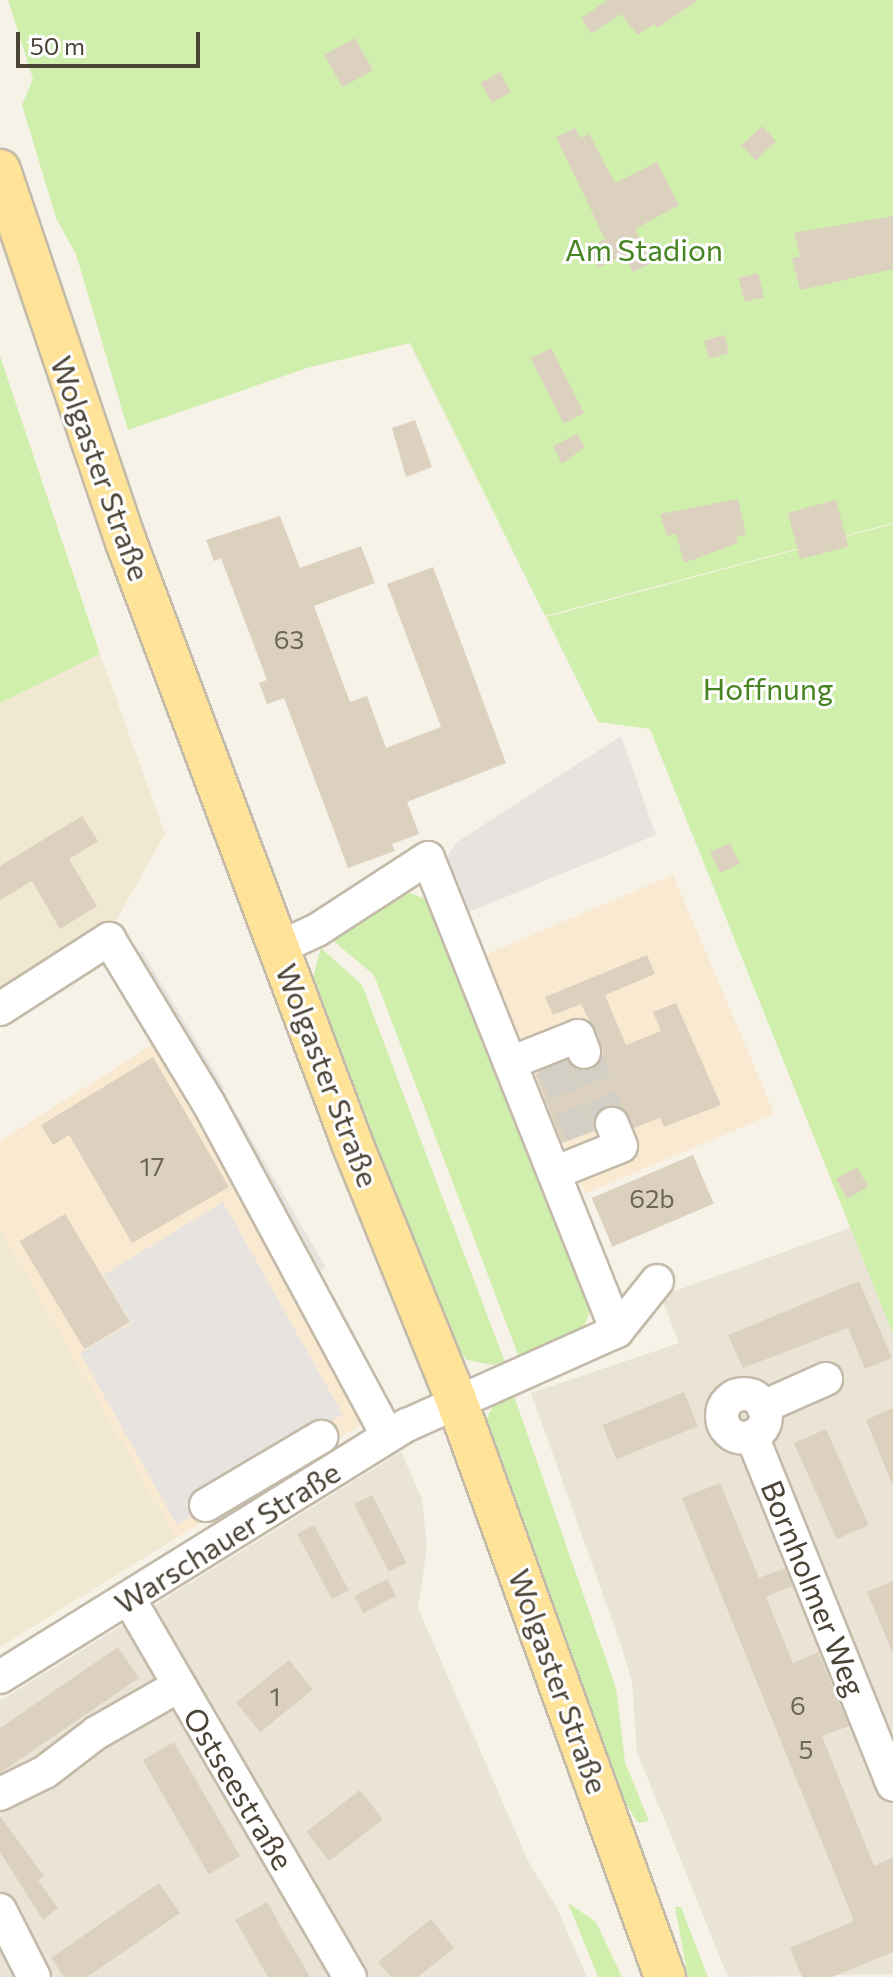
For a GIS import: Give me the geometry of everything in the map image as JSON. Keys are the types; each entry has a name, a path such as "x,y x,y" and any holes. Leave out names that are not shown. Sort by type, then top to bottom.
{"main road":[{"name":"Wolgaster Straße","path":"0,170 126,542 281,947 352,1143 456,1399 665,1977"}],"street":[{"path":"281,947 317,930 428,858 446,884 510,1063 617,1331 657,1281"},
{"path":"0,1009 109,939 209,1104 388,1436"},
{"path":"510,1063 549,1056 578,1036 584,1052"},
{"path":"554,1173 586,1147 621,1146 612,1124"},
{"name":"Warschauer Straße","path":"0,1677 388,1436 456,1399 617,1331"},
{"name":"Bornholmer Weg","path":"826,1379 758,1421 893,1785"},
{"path":"206,1505 321,1437"},
{"path":"262,1471 281,1504"},
{"name":"Ostseestraße","path":"129,1599 350,1977"},
{"path":"0,1794 45,1772 96,1733 178,1686"},
{"path":"0,1910 34,1977"}],"shaded area":[{"path":"100,654 165,834 111,929 0,998 0,703"},
{"path":"621,736 656,835 464,914 447,870 448,855 457,842"},
{"path":"673,875 774,1113 585,1194 484,955"},
{"path":"142,951 225,1089 211,1097 128,959"},
{"path":"152,1045 370,1419 176,1538 0,1228 0,1141"},
{"path":"237,1114 326,1267 311,1276 222,1122"},
{"path":"223,1202 343,1415 325,1424 331,1436 177,1525 80,1353 131,1323 103,1275"},
{"path":"853,1227 893,1334 893,1974 728,1977 637,1752 632,1683 622,1648 531,1393 679,1343 661,1296"},
{"path":"0,1228 176,1538 0,1647"},
{"path":"401,1452 422,1499 427,1548 418,1608 530,1865 556,1906 587,1977 0,1977 0,1701"}],"green space":[{"name":"Am Stadion","path":"8,0 893,0 893,523 545,616 410,343 307,368 128,430 76,254 56,218 22,105 33,79"},
{"path":"0,356 100,654 0,703"},
{"name":"Hoffnung","path":"893,524 893,1334 650,729 598,722 546,617"},
{"path":"407,892 431,901 593,1303 584,1327 570,1339 519,1357 374,975 331,939"},
{"path":"321,948 362,985 505,1362 493,1365 467,1360 444,1332 311,985"},
{"path":"512,1390 616,1688 625,1762 649,1821 638,1823 601,1764 484,1424 494,1404"},
{"path":"568,1903 596,1922 622,1977 598,1977"},
{"path":"675,1907 681,1907 708,1977 688,1977"}],"building":[{"path":"608,0 698,0 657,28 654,24 637,35 621,14 591,34 581,18"},
{"path":"355,38 373,70 342,87 324,55"},
{"path":"500,72 511,92 492,103 481,83"},
{"path":"762,126 776,141 756,160 742,145"},
{"path":"575,128 581,138 589,134 615,183 657,162 679,205 635,229 652,263 633,272 624,255 598,268 587,248 605,239 556,137"},
{"path":"893,216 893,269 800,290 792,258 800,256 794,233"},
{"path":"758,273 764,297 745,302 739,278"},
{"path":"724,335 729,353 709,359 704,341"},
{"path":"551,348 584,413 564,423 531,358"},
{"path":"415,420 432,467 406,477 392,428"},
{"path":"577,434 585,447 562,464 553,446"},
{"path":"738,499 746,534 736,537 738,543 684,563 676,534 667,536 660,514"},
{"path":"836,500 848,546 800,559 788,513"},
{"path":"280,516 300,568 361,546 375,583 314,606 350,702 367,696 386,748 441,727 387,584 433,567 506,763 407,802 419,834 392,844 395,851 348,868 284,698 267,704 259,683 267,680 221,558 214,561 206,540"},
{"path":"82,816 98,841 69,859 97,906 60,929 32,881 0,900 0,866"},
{"path":"730,843 740,864 720,873 710,852"},
{"path":"647,955 655,974 605,995 626,1045 661,1031 653,1012 676,1003 721,1105 664,1127 660,1118 634,1128 623,1109 606,1106 597,1113 594,1131 562,1143 535,1074 567,1061 580,1071 591,1069 603,1056 602,1046 581,1004 553,1015 545,997"},
{"path":"153,1057 229,1187 132,1243 69,1135 53,1145 41,1125"},
{"path":"693,1155 714,1204 612,1247 592,1198"},
{"path":"857,1167 868,1187 847,1199 836,1179"},
{"path":"65,1214 130,1322 84,1349 20,1241"},
{"path":"859,1281 892,1358 865,1369 848,1328 743,1368 728,1335"},
{"path":"684,1392 698,1426 616,1459 602,1425"},
{"path":"893,1408 893,1484 892,1484 866,1420"},
{"path":"826,1429 869,1525 837,1539 794,1443"},
{"path":"720,1483 759,1578 785,1568 792,1586 766,1597 793,1663 818,1652 849,1726 822,1736 874,1866 893,1857 893,1952 832,1977 802,1977 790,1948 854,1921 682,1498"},
{"path":"372,1495 407,1563 389,1572 354,1504"},
{"path":"314,1525 349,1590 332,1599 297,1534"},
{"path":"387,1579 396,1596 363,1613 354,1596"},
{"path":"893,1581 893,1654 867,1592"},
{"path":"118,1647 139,1678 0,1773 0,1728"},
{"path":"289,1660 313,1690 260,1732 236,1703"},
{"path":"174,1742 240,1856 209,1874 143,1760"},
{"path":"360,1790 383,1819 329,1861 306,1832"},
{"path":"0,1816 44,1876 38,1880 58,1908 43,1920 0,1852"},
{"path":"159,1883 180,1913 87,1977 64,1977 51,1958"},
{"path":"267,1902 310,1977 268,1977 235,1920"},
{"path":"431,1919 454,1948 418,1977 391,1977 378,1962"}],"tunnel":[{"path":"584,1052 612,1124"},
{"path":"553,1064 581,1136"}]}
